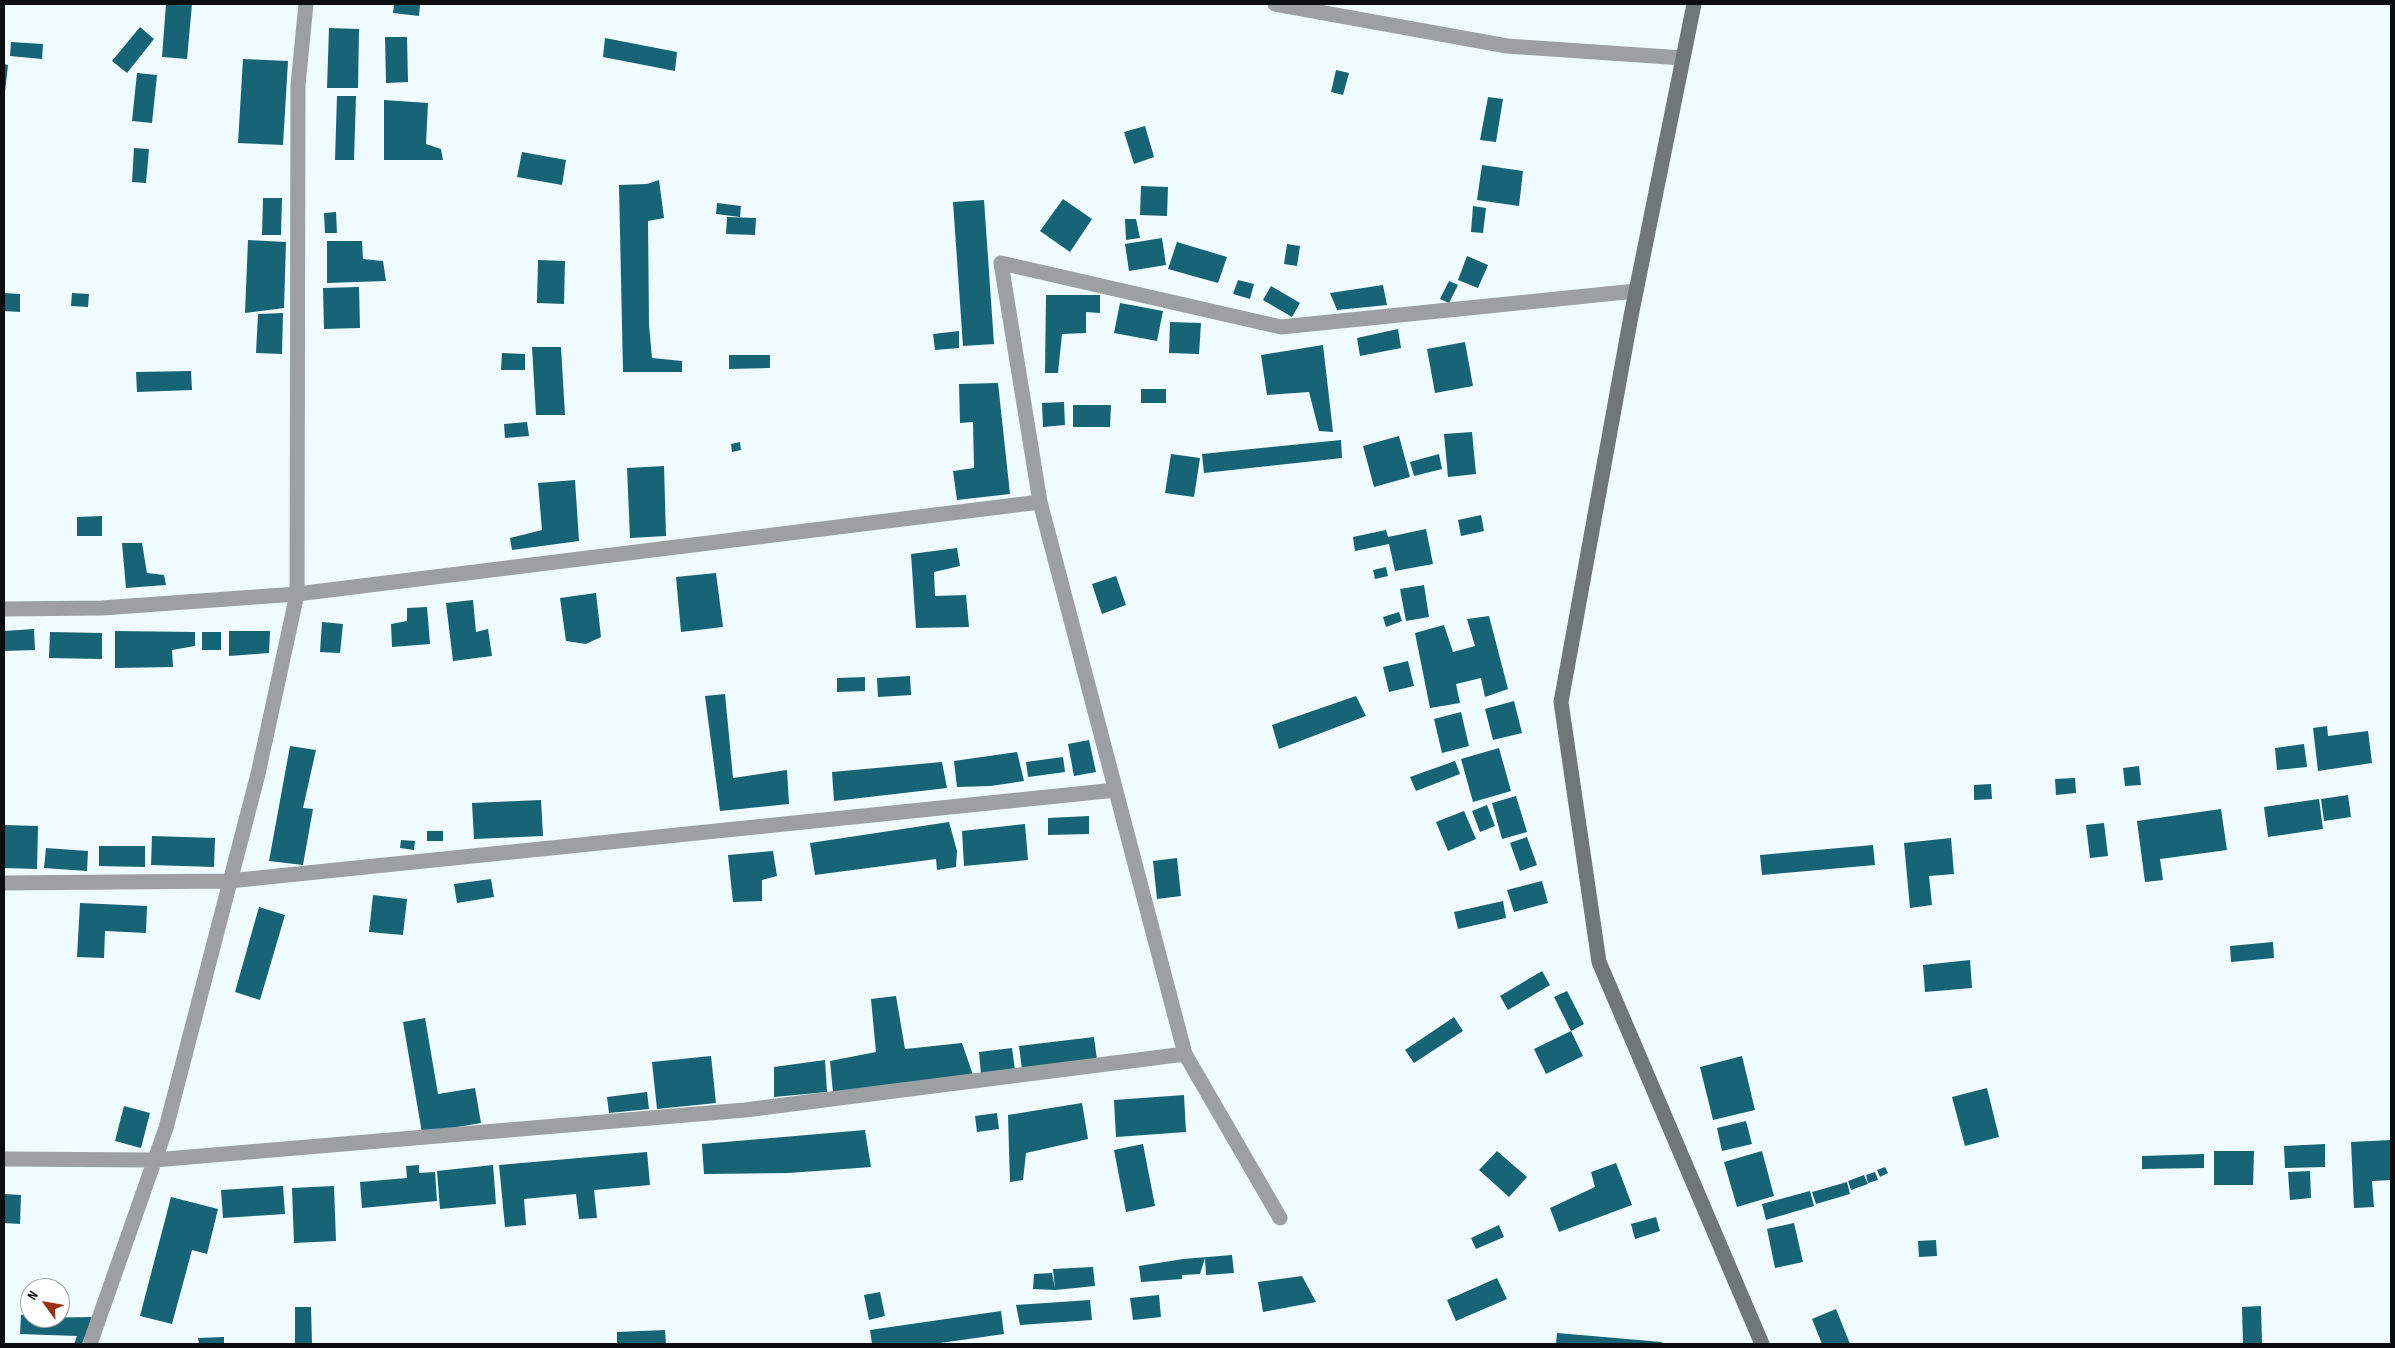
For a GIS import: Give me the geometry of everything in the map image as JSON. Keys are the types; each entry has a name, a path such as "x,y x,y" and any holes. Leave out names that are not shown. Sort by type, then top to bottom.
{"main road":[{"path":"1694,4 1636,291 1561,702 1598,962 1762,1344"}],"street":[{"path":"90,1344 166,1128 258,774 298,594 298,85 306,4"},
{"path":"1275,4 1506,46 1683,58"},
{"path":"1280,1218 1185,1054 1040,502 1001,263 1281,327 1636,291"},
{"path":"4,609 102,608 298,594 1040,502"},
{"path":"4,883 229,881 1116,790"},
{"path":"4,1159 154,1160 745,1110 1185,1054"}],"building":[{"path":"166,4 192,4 187,59 162,57"},
{"path":"394,4 420,4 419,16 393,13"},
{"path":"140,27 154,39 127,73 112,61"},
{"path":"329,28 359,29 358,88 327,88"},
{"path":"385,37 407,37 408,82 386,83"},
{"path":"605,38 677,52 675,71 603,57"},
{"path":"11,42 43,44 42,59 10,56"},
{"path":"243,59 288,61 283,145 238,143"},
{"path":"4,64 8,65 5,92 4,92"},
{"path":"1336,70 1349,73 1343,95 1331,92"},
{"path":"137,73 157,75 152,123 132,121"},
{"path":"337,96 356,96 354,160 335,160"},
{"path":"1488,97 1503,99 1496,142 1480,140"},
{"path":"384,100 428,103 426,144 441,149 443,160 384,160"},
{"path":"1145,126 1154,157 1134,164 1124,132"},
{"path":"134,148 149,149 146,183 132,182"},
{"path":"522,152 566,160 562,185 517,177"},
{"path":"1482,165 1523,171 1519,206 1477,200"},
{"path":"659,180 664,218 648,221 649,325 652,358 682,361 682,372 623,372 619,185 647,184"},
{"path":"1141,186 1168,187 1167,216 1140,215"},
{"path":"263,198 282,198 281,235 262,235"},
{"path":"1063,199 1092,219 1070,252 1040,231"},
{"path":"984,200 994,344 963,346 953,202"},
{"path":"717,203 741,206 740,217 716,214"},
{"path":"1473,206 1486,208 1483,233 1471,232"},
{"path":"336,212 337,233 325,233 324,213"},
{"path":"727,217 756,218 755,235 726,234"},
{"path":"1125,219 1136,219 1140,238 1126,240"},
{"path":"1162,238 1166,265 1129,271 1125,244"},
{"path":"248,240 286,242 284,308 245,313"},
{"path":"327,241 362,241 363,259 383,261 386,281 327,283"},
{"path":"1177,242 1227,257 1218,283 1168,269"},
{"path":"1287,244 1300,246 1297,266 1284,264"},
{"path":"1467,256 1488,265 1478,288 1458,280"},
{"path":"538,260 565,261 564,304 537,303"},
{"path":"1238,280 1254,284 1250,299 1233,294"},
{"path":"1449,281 1458,285 1449,303 1440,299"},
{"path":"1383,285 1387,305 1337,310 1330,293"},
{"path":"1271,286 1300,303 1292,317 1263,300"},
{"path":"359,287 360,328 324,329 323,288"},
{"path":"4,293 20,294 20,312 4,311"},
{"path":"72,293 89,294 88,307 71,306"},
{"path":"1046,295 1100,295 1100,313 1086,312 1086,333 1062,334 1058,373 1045,373"},
{"path":"1120,303 1163,311 1157,341 1114,333"},
{"path":"283,313 282,354 256,353 258,314"},
{"path":"1170,322 1201,323 1199,354 1169,353"},
{"path":"1398,329 1401,348 1360,356 1357,338"},
{"path":"959,331 959,348 935,350 933,334"},
{"path":"1465,342 1473,386 1435,393 1427,349"},
{"path":"1323,345 1333,432 1319,431 1309,392 1267,395 1261,355"},
{"path":"532,347 561,347 565,415 536,415"},
{"path":"502,353 525,354 525,370 501,370"},
{"path":"729,355 770,355 770,368 729,369"},
{"path":"191,371 192,390 137,392 136,372"},
{"path":"998,383 1010,494 957,500 953,471 974,468 973,422 960,423 959,384"},
{"path":"1141,389 1166,389 1166,403 1141,403"},
{"path":"1064,402 1065,425 1043,427 1042,403"},
{"path":"1073,405 1111,405 1110,427 1073,427"},
{"path":"527,422 529,436 505,438 504,424"},
{"path":"1472,432 1476,474 1448,477 1444,434"},
{"path":"1399,436 1410,477 1374,487 1363,446"},
{"path":"1341,440 1342,458 1204,473 1202,454"},
{"path":"740,442 741,450 732,452 731,444"},
{"path":"1171,454 1200,458 1194,497 1165,493"},
{"path":"1439,454 1442,469 1414,476 1410,462"},
{"path":"664,466 666,536 630,538 627,468"},
{"path":"575,480 579,541 512,550 510,538 542,530 538,483"},
{"path":"1481,515 1484,531 1461,536 1458,520"},
{"path":"102,516 102,536 77,536 77,517"},
{"path":"1426,529 1433,564 1395,571 1389,544 1355,551 1353,537 1386,530 1388,537"},
{"path":"122,543 142,543 147,573 164,575 166,585 126,588"},
{"path":"957,548 960,566 934,572 935,596 966,595 969,627 916,628 911,554"},
{"path":"1386,567 1388,576 1375,579 1373,570"},
{"path":"716,573 723,627 681,632 676,577"},
{"path":"1116,576 1126,605 1102,614 1092,584"},
{"path":"1424,585 1429,617 1406,621 1400,589"},
{"path":"596,593 601,637 586,644 566,641 560,598"},
{"path":"473,600 476,632 488,629 492,656 453,661 446,603"},
{"path":"427,607 430,644 392,647 391,624 407,621 407,608"},
{"path":"1399,612 1402,621 1386,627 1383,617"},
{"path":"1489,616 1508,689 1485,697 1481,678 1456,684 1460,703 1430,708 1415,633 1444,625 1453,652 1475,646 1467,619"},
{"path":"322,622 343,624 340,653 320,652"},
{"path":"34,629 35,650 4,651 4,631"},
{"path":"115,631 195,632 195,646 172,650 173,667 115,668"},
{"path":"229,631 270,631 269,653 229,656"},
{"path":"50,632 102,633 102,659 49,658"},
{"path":"202,632 221,632 221,650 202,650"},
{"path":"1408,661 1414,686 1389,692 1383,667"},
{"path":"910,676 911,695 878,697 877,678"},
{"path":"865,677 865,691 837,692 837,678"},
{"path":"725,694 733,778 787,770 789,804 720,811 705,696"},
{"path":"1356,696 1366,716 1279,749 1272,725"},
{"path":"1514,701 1522,733 1493,740 1485,709"},
{"path":"1461,712 1469,746 1442,753 1434,719"},
{"path":"2327,726 2328,736 2368,731 2372,763 2318,771 2313,728"},
{"path":"1089,740 1096,772 1074,776 1068,744"},
{"path":"2304,744 2307,767 2277,770 2275,748"},
{"path":"290,746 316,750 303,808 313,809 303,865 269,861"},
{"path":"1499,748 1511,791 1473,802 1461,759"},
{"path":"1017,752 1024,781 991,786 957,787 954,761"},
{"path":"1063,757 1065,772 1028,777 1026,762"},
{"path":"1455,761 1460,774 1416,791 1410,777"},
{"path":"942,762 947,788 834,801 832,772"},
{"path":"2139,766 2141,785 2125,786 2123,768"},
{"path":"2075,778 2076,793 2056,795 2055,779"},
{"path":"1991,784 1992,799 1974,800 1974,785"},
{"path":"2348,795 2351,817 2324,821 2321,799"},
{"path":"1516,796 1527,832 1502,839 1492,803"},
{"path":"2319,799 2323,829 2268,837 2264,807"},
{"path":"541,800 543,836 474,839 472,803"},
{"path":"1487,805 1495,826 1480,832 1472,811"},
{"path":"2221,809 2227,850 2160,859 2163,880 2145,882 2137,821"},
{"path":"1464,811 1476,839 1448,851 1436,822"},
{"path":"1089,816 1089,834 1048,835 1048,818"},
{"path":"949,822 957,851 956,867 937,870 936,859 815,875 810,843"},
{"path":"2104,823 2108,856 2090,858 2086,825"},
{"path":"1025,824 1028,860 964,866 962,831"},
{"path":"4,825 38,826 37,869 4,868"},
{"path":"427,831 443,831 443,841 427,841"},
{"path":"152,836 215,838 214,867 151,865"},
{"path":"1527,837 1537,865 1520,871 1510,843"},
{"path":"1951,838 1954,874 1929,876 1932,905 1910,908 1904,843"},
{"path":"401,840 415,841 414,850 400,848"},
{"path":"1873,845 1875,865 1762,875 1760,855"},
{"path":"99,846 145,846 145,867 99,866"},
{"path":"46,848 88,851 87,871 44,868"},
{"path":"773,851 777,876 762,880 762,901 733,902 728,855"},
{"path":"1177,858 1181,896 1157,899 1153,861"},
{"path":"491,879 494,897 457,903 454,884"},
{"path":"1542,881 1548,903 1514,912 1507,890"},
{"path":"373,895 407,899 403,935 369,932"},
{"path":"1503,901 1506,918 1458,929 1454,912"},
{"path":"80,903 147,906 146,933 105,931 104,958 77,957"},
{"path":"259,907 285,915 260,1000 235,992"},
{"path":"2273,942 2274,958 2231,962 2230,946"},
{"path":"1970,960 1972,988 1925,992 1923,965"},
{"path":"1542,971 1550,985 1508,1010 1500,996"},
{"path":"1567,991 1584,1024 1571,1031 1554,997"},
{"path":"896,996 905,1049 962,1043 973,1075 833,1093 830,1061 876,1052 871,999"},
{"path":"1454,1017 1463,1031 1414,1063 1405,1050"},
{"path":"425,1018 438,1094 475,1088 481,1123 422,1133 403,1022"},
{"path":"1571,1031 1583,1056 1546,1074 1534,1049"},
{"path":"1094,1037 1097,1060 1022,1070 1019,1046"},
{"path":"1012,1048 1015,1070 981,1074 979,1052"},
{"path":"711,1056 716,1103 657,1109 652,1062"},
{"path":"1742,1056 1755,1110 1713,1120 1700,1067"},
{"path":"825,1060 827,1092 774,1097 774,1067"},
{"path":"1987,1088 1999,1137 1965,1146 1952,1097"},
{"path":"647,1092 649,1109 609,1113 607,1097"},
{"path":"1184,1095 1186,1132 1116,1137 1114,1100"},
{"path":"1082,1103 1088,1139 1026,1153 1023,1180 1010,1182 1008,1115"},
{"path":"124,1106 150,1113 141,1148 115,1141"},
{"path":"997,1113 999,1129 977,1132 975,1116"},
{"path":"1746,1121 1752,1144 1722,1151 1717,1128"},
{"path":"865,1130 871,1167 789,1173 704,1174 702,1144"},
{"path":"2391,1140 2391,1180 2372,1181 2374,1207 2354,1208 2351,1142"},
{"path":"1143,1144 1155,1206 1126,1212 1114,1150"},
{"path":"2325,1144 2325,1167 2285,1168 2284,1146"},
{"path":"1497,1151 1527,1177 1509,1197 1479,1170"},
{"path":"1762,1151 1774,1196 1737,1207 1724,1162"},
{"path":"2214,1151 2254,1151 2253,1185 2214,1185"},
{"path":"647,1152 650,1185 594,1190 597,1218 579,1219 576,1194 524,1199 526,1225 505,1227 499,1165"},
{"path":"2204,1154 2204,1168 2142,1169 2142,1156"},
{"path":"1616,1163 1632,1205 1559,1232 1550,1208 1595,1187 1591,1172"},
{"path":"419,1165 419,1173 435,1172 437,1201 362,1208 360,1182 407,1178 406,1166"},
{"path":"493,1165 496,1204 440,1209 437,1171"},
{"path":"1885,1167 1888,1173 1880,1177 1877,1170"},
{"path":"2310,1171 2311,1198 2290,1200 2288,1172"},
{"path":"1875,1172 1878,1180 1868,1183 1866,1175"},
{"path":"1864,1175 1868,1184 1851,1190 1848,1181"},
{"path":"1847,1182 1850,1194 1816,1204 1812,1192"},
{"path":"283,1186 285,1214 223,1218 221,1190"},
{"path":"334,1186 336,1241 294,1243 292,1188"},
{"path":"1810,1191 1814,1206 1766,1220 1762,1204"},
{"path":"4,1194 21,1195 20,1224 4,1223"},
{"path":"171,1197 218,1209 207,1254 192,1250 172,1324 140,1316"},
{"path":"1656,1217 1660,1231 1635,1239 1631,1224"},
{"path":"1794,1223 1803,1262 1775,1268 1767,1229"},
{"path":"1499,1225 1504,1237 1476,1249 1471,1238"},
{"path":"1936,1240 1937,1256 1919,1257 1918,1241"},
{"path":"1232,1255 1234,1273 1206,1275 1205,1258 1200,1274 1182,1275 1182,1279 1141,1282 1139,1266 1183,1259"},
{"path":"1093,1267 1095,1286 1055,1290 1033,1289 1034,1274 1052,1273 1055,1288 1053,1269"},
{"path":"1302,1276 1316,1302 1263,1312 1258,1282"},
{"path":"1497,1278 1507,1299 1456,1321 1447,1300"},
{"path":"880,1292 885,1316 869,1320 864,1295"},
{"path":"1159,1295 1161,1317 1133,1320 1130,1298"},
{"path":"1090,1300 1092,1320 1020,1325 1016,1305"},
{"path":"2261,1306 2262,1344 2243,1344 2242,1307"},
{"path":"295,1307 311,1307 312,1344 295,1344"},
{"path":"1836,1309 1850,1344 1822,1344 1812,1319"},
{"path":"1001,1311 1004,1334 933,1344 872,1344 870,1330"},
{"path":"70,1317 92,1317 82,1344 74,1344 77,1336 20,1334 20,1328 70,1328"},
{"path":"665,1330 666,1344 617,1344 617,1332"},
{"path":"1557,1333 1662,1342 1662,1344 1556,1344"},
{"path":"224,1337 224,1344 199,1344 198,1338"}]}
